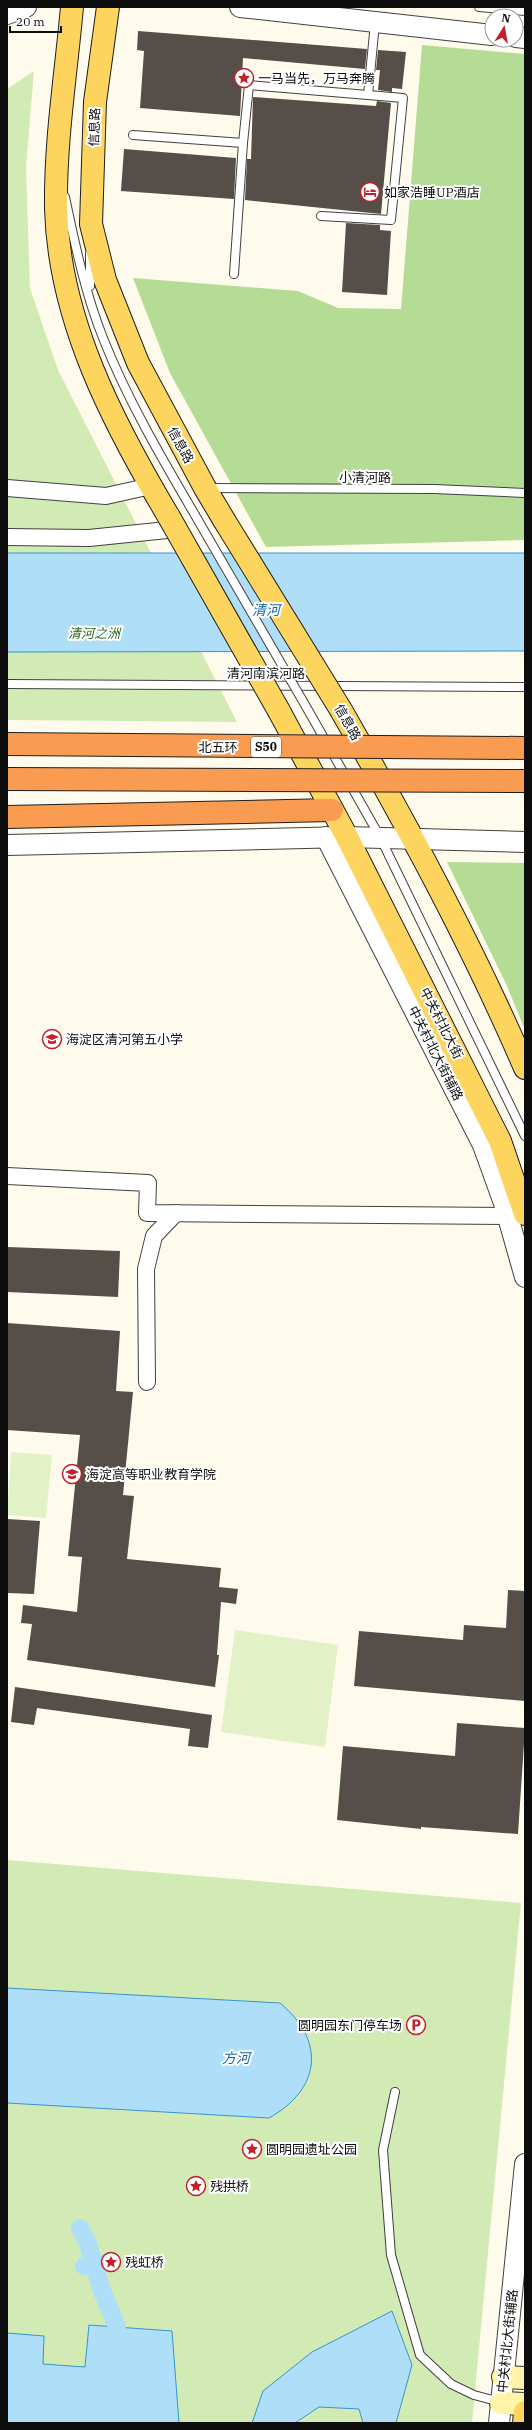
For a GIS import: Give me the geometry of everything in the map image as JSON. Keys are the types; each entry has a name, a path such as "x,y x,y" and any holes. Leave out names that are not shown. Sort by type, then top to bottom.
{"highway":[{"name":"北五环","path":"7,744 525,748"},
{"path":"7,779 525,781"},
{"path":"7,817 332,810"}],"main road":[{"path":"72,7 57,159 56,209 61,259 69,304 83,346 112,409 151,486 280,711 347,837"},
{"name":"信息路","path":"108,7 95,102 91,224 105,280 138,363 205,488 341,710 414,838"},
{"name":"中关村北大街","path":"347,837 500,1141 516,1215"},
{"path":"414,838 498,1005 525,1068"},
{"path":"503,2377 525,2378"},
{"path":"500,2413 525,2404"},
{"path":"524,2423 525,2412"}],"street":[{"path":"7,14 26,7"},
{"path":"240,7 484,33"},
{"path":"7,488 106,496 151,486"},
{"path":"7,538 89,538 173,523"},
{"path":"7,845 326,837 380,837 525,842"},
{"name":"中关村北大街辅路","path":"326,837 483,1145 516,1215 525,1277"},
{"path":"7,1176 148,1183 147,1213 516,1215"},
{"path":"147,1382 146,1269 154,1236 176,1213"},
{"name":"中关村北大街辅路","path":"500,2413 525,2164"}],"lane":[{"path":"479,7 525,12"},
{"path":"368,95 376,22"},
{"path":"234,274 243,143 249,85 403,98 391,220 321,216"},
{"path":"133,135 243,143"},
{"name":"信息路","path":"57,159 75,246 102,336 115,367 194,515 380,837"},
{"path":"90,297 91,224"},
{"name":"小清河路","path":"205,488 434,489 525,493"},
{"name":"清河南滨河路","path":"7,684 525,687"},
{"name":"中关村北大街","path":"380,837 525,1136"},
{"path":"395,2092 383,2150 391,2255 420,2355 451,2384 474,2395 500,2413"}],"green space":[{"path":"422,45 525,54 525,540 266,547 170,373 133,278 298,291 338,308 401,309"},
{"name":"清河之洲","path":"34,71 26,167 30,288 58,370 237,722 7,720 7,89"},
{"path":"447,862 525,863 525,1030 507,986"},
{"path":"11,1452 52,1455 46,1518 7,1515"},
{"path":"235,1630 338,1645 325,1747 221,1732"},
{"name":"圆明园遗址公园","path":"7,1860 521,1903 472,2423 7,2423"}],"water":[{"name":"清河","path":"7,553 525,553 525,651 7,652"},
{"name":"方河","path":"7,1988 280,2003 295,2018 305,2033 310,2048 311,2064 307,2079 299,2093 286,2106 269,2118 7,2103"},
{"path":"392,2311 412,2365 396,2423 363,2423 359,2409 319,2407 295,2423 252,2423 263,2391 312,2352"},
{"path":"89,2325 172,2331 179,2423 7,2423 7,2333 44,2336 43,2364 85,2367"}],"building":[{"path":"138,31 367,49 365,69 243,58 240,116 140,108 144,51 137,50"},
{"path":"378,50 406,52 402,89 392,88 392,92 378,90 380,70 376,70"},
{"path":"253,97 376,106 377,101 391,103 381,214 245,200 247,159 251,159"},
{"path":"124,149 236,158 234,199 121,191"},
{"path":"346,223 380,225 380,230 391,231 387,295 342,292"},
{"path":"7,1247 120,1251 118,1297 7,1292"},
{"path":"7,1323 120,1331 116,1391 133,1392 123,1495 134,1496 127,1559 221,1568 219,1587 238,1589 236,1604 221,1602 217,1655 219,1655 215,1687 27,1660 32,1624 21,1623 23,1605 77,1612 82,1557 68,1556 80,1435 7,1430"},
{"path":"7,1519 40,1521 34,1594 7,1593"},
{"path":"508,1590 525,1591 525,1701 354,1686 359,1631 463,1640 464,1625 506,1628"},
{"path":"15,1687 212,1715 208,1748 188,1746 190,1729 37,1708 34,1725 11,1722"},
{"path":"457,1723 525,1728 518,1834 421,1827 421,1829 337,1820 343,1746 455,1756"}],"waterway":[{"path":"80,2228 88,2244 101,2288 117,2327"},
{"path":"84,2266 111,2262"}],"place":[{"name":"一马当先，万马奔腾","path":"244,78"},
{"name":"如家浩睡UP酒店","path":"370,192"},
{"name":"海淀区清河第五小学","path":"52,1039"},
{"name":"海淀高等职业教育学院","path":"72,1474"},
{"name":"圆明园东门停车场","path":"416,2025"},
{"name":"圆明园遗址公园","path":"252,2149"},
{"name":"残拱桥","path":"196,2186"},
{"name":"残虹桥","path":"111,2262"}]}
